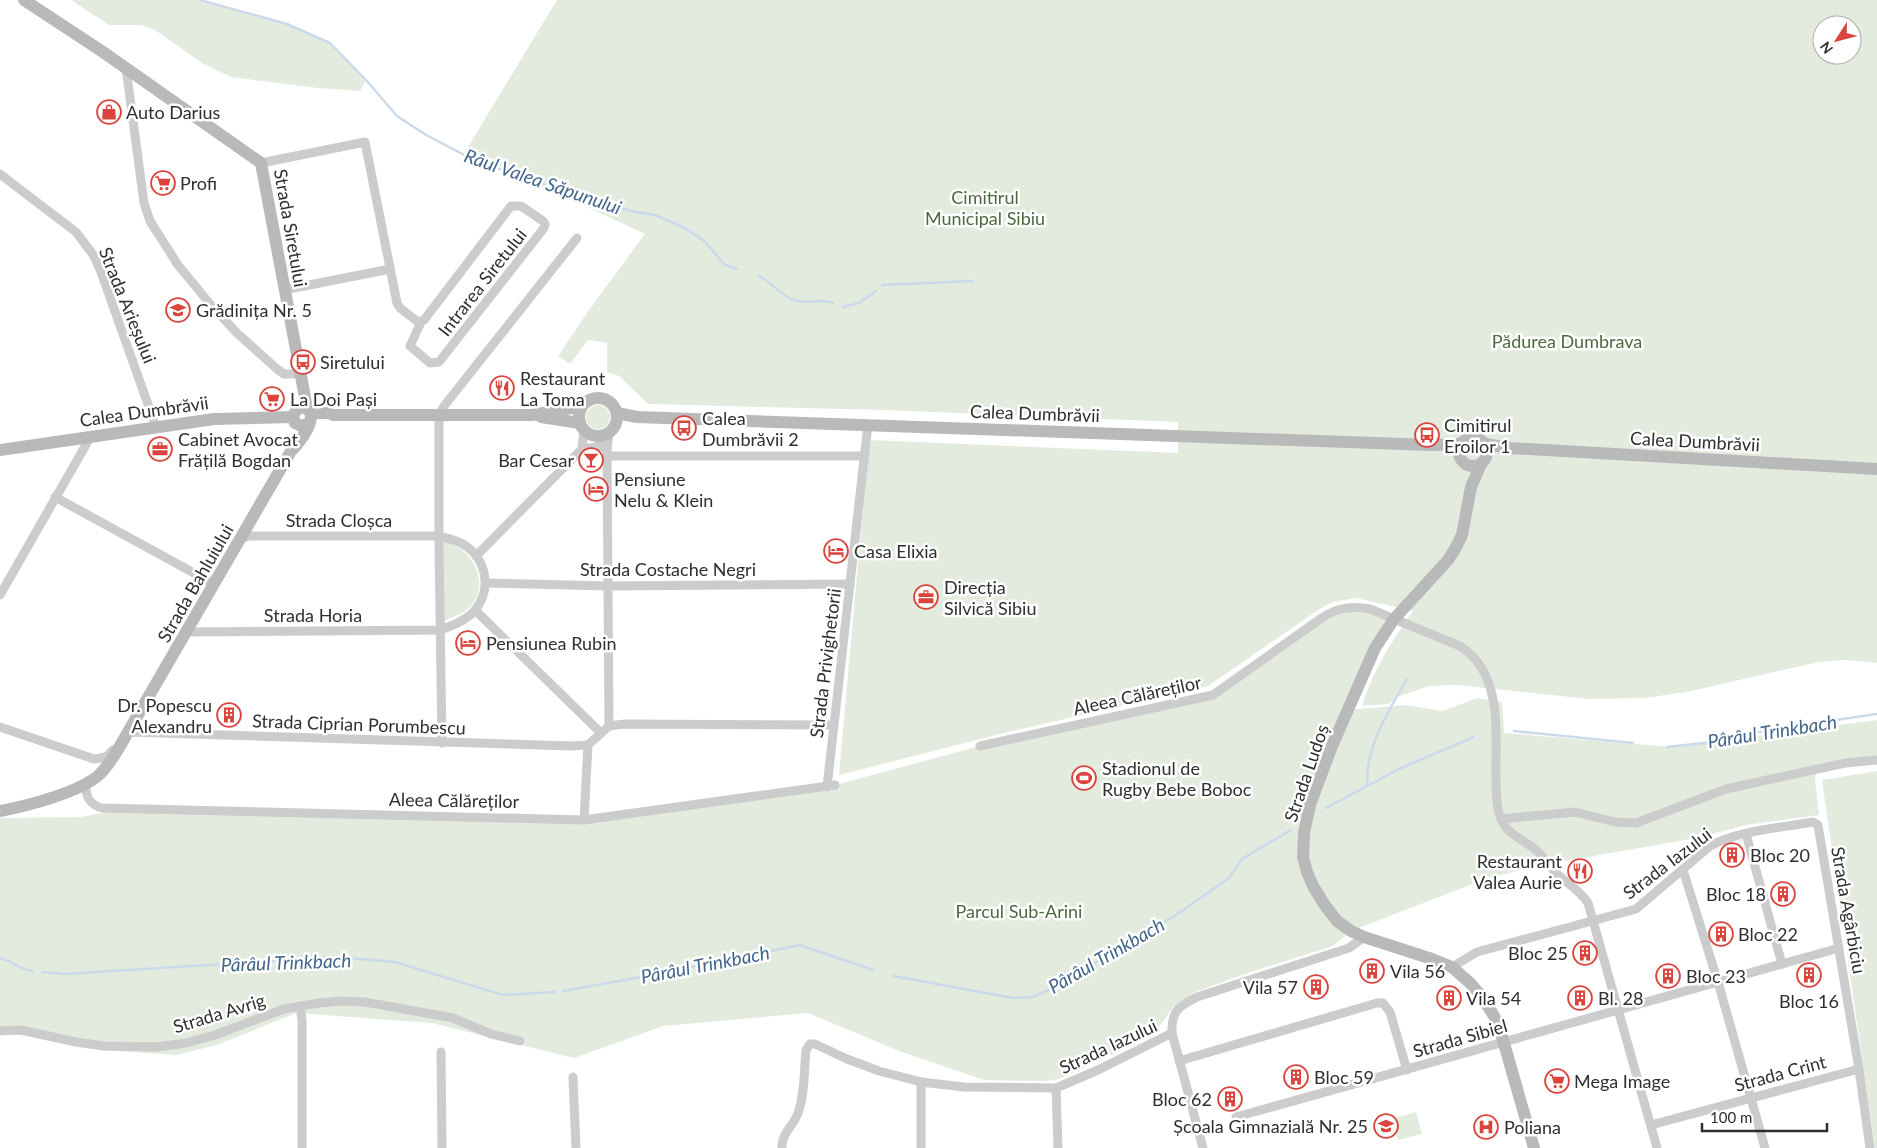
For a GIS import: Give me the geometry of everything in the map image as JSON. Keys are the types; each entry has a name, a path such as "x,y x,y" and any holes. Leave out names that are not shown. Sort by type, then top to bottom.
{"main road":[{"name":"Strada Siretului","path":"24,0 126,68 261,163 302,388 305,394 304,416"},
{"name":"Calea Dumbrăvii","path":"0,450 219,418 304,416 329,413 333,415 532,415 582,406 588,400 601,398 612,404 614,422 603,447"},
{"path":"582,406 579,417 582,426 603,447"},
{"name":"Calea Dumbrăvii","path":"532,415 582,426"},
{"name":"Strada Bahluiului","path":"90,781 109,763 128,732 291,451 304,416"},
{"name":"Calea Dumbrăvii","path":"614,422 637,417 1431,445 1462,454"},
{"path":"1472,438 1479,439 1484,455 1473,466 1462,454 1472,438"},
{"name":"Calea Dumbrăvii","path":"1484,455 1510,448 1877,469"},
{"name":"Strada Ludoș","path":"1462,454 1471,487"},
{"name":"Strada Ludoș","path":"1484,455 1471,487 1462,535 1455,549 1448,560 1394,619 1375,648 1335,737 1310,805 1304,839 1305,866 1309,879 1324,904 1343,926 1364,937 1452,967 1470,982 1487,1004 1496,1021 1534,1148"},
{"path":"0,811 33,803 90,781"}],"street":[{"path":"126,68 144,203 154,228 192,284 232,328 280,371 290,375 300,374"},
{"name":"Intrarea Siretului","path":"261,163 365,142 398,306 416,321 421,322"},
{"name":"Strada Arieșului","path":"0,174 76,232 94,256 102,272 156,427"},
{"name":"Intrarea Siretului","path":"511,206 521,206 543,221 544,228 439,362 430,362 410,346 421,322 511,206"},
{"path":"442,743 439,416 444,406 577,238"},
{"path":"284,290 390,269"},
{"name":"Strada Privighetorii","path":"831,786 833,725 868,424"},
{"path":"582,426 582,449"},
{"path":"0,595 91,436"},
{"path":"440,630 457,623 475,610 484,593 486,583 482,565 476,556 582,449 603,447 864,456"},
{"path":"603,447 608,586 609,726"},
{"path":"55,497 214,584"},
{"name":"Strada Cloșca","path":"240,539 250,536 439,536 461,542 476,556"},
{"path":"0,576 12,574"},
{"name":"Strada Costache Negri","path":"486,583 608,586 850,584"},
{"name":"Aleea Călăreților","path":"980,746 1213,695 1323,617 1342,608 1358,607 1370,609 1460,646 1468,650 1482,667 1490,685 1493,700 1497,800 1501,820"},
{"path":"475,610 601,732"},
{"name":"Strada Horia","path":"186,632 440,630"},
{"path":"584,820 588,744 609,726 625,724 833,725"},
{"path":"0,727 94,759 106,757 128,732"},
{"name":"Strada Ciprian Porumbescu","path":"128,732 442,743 570,746 588,744"},
{"path":"90,781 97,768 94,759"},
{"path":"1657,1148 1588,903 1582,894 1556,872 1536,850 1510,833 1501,820 1575,812 1615,822 1636,823 1726,789 1845,763 1877,760"},
{"name":"Aleea Călăreților","path":"90,781 86,792 89,800 94,805 102,808 584,820 831,786"},
{"name":"Strada Iazului","path":"1452,967 1477,952 1636,910 1710,846 1726,839 1813,822 1818,825"},
{"name":"Strada Agârbiciu","path":"1818,825 1859,1069 1870,1148"},
{"path":"1746,834 1782,964"},
{"path":"1683,870 1718,982 1765,1148"},
{"name":"Strada Iazului","path":"782,1148 785,1134 799,1112 807,1046 810,1044 815,1044 855,1062 921,1082 964,1088 1056,1088 1172,1033 1172,1021 1176,1011 1197,997 1348,948 1364,937"},
{"name":"Strada Sibiel","path":"1236,1117 1839,948"},
{"name":"Strada Avrig","path":"0,1031 21,1030 104,1046 157,1047 193,1041 284,1009 342,1001 365,1002 453,1018 491,1034 520,1041"},
{"name":"Strada Sibiel","path":"1180,1061 1377,1003 1383,1003 1390,1012 1408,1070"},
{"path":"300,1006 302,1020 302,1148"},
{"path":"1172,1033 1203,1148"},
{"path":"441,1052 442,1148"},
{"name":"Strada Crint","path":"1651,1125 1859,1069"},
{"path":"573,1077 576,1148"},
{"path":"921,1082 921,1148"},
{"path":"1056,1088 1058,1148"}],"green space":[{"path":"71,0 200,0 287,24 330,43 366,80 360,91 318,88 231,77 202,63 155,30 141,25 109,25"},
{"name":"Pădurea Dumbrava","path":"557,0 1877,0 1877,663 1846,660 1818,662 1687,692 1644,698 1589,699 1457,685 1429,686 1400,696 1388,704 1362,706 1366,693 1384,656 1413,611 1356,598 1333,602 1321,608 1208,686 1000,734 839,775 869,440 1178,453 1178,422 884,410 648,404 619,376 607,372 607,343 588,340 570,364 558,356 645,234 466,150"},
{"path":"598,405 603,406 609,412 609,422 603,428 598,429 593,428 587,422 586,417 587,412 593,406"},
{"path":"441,541 454,545 470,557 478,573 479,582 479,591 471,606 462,613 444,621"},
{"name":"Parcul Sub-Arini","path":"1350,607 1387,617 1347,710 1405,705 1443,711 1477,698 1502,702 1504,733 1671,747 1877,720 1877,757 1817,764 1815,780 1819,815 1745,825 1702,837 1543,865 1488,878 1351,931 1333,946 1195,992 1174,1006 1156,1031 1145,1039 1059,1079 1045,1081 984,1080 899,1051 808,1013 663,1026 574,1058 432,1023 296,1013 217,1045 176,1055 99,1050 0,1031 0,818 81,817 121,809 584,820 835,785 980,746 1206,697 1323,617"},
{"path":"1877,771 1877,1148 1875,1148 1822,780"},
{"path":"1416,1112 1422,1134 1398,1140 1392,1119"}],"waterway":[{"name":"Râul Valea Săpunului","path":"200,0 287,24 330,43 366,80 397,116 426,135 470,158 532,181 631,211 655,215 685,228 704,241 725,265 737,269"},
{"name":"Râul Valea Săpunului","path":"758,276 792,299 802,302 824,301 833,303"},
{"name":"Râul Valea Săpunului","path":"882,285 972,281"},
{"name":"Râul Valea Săpunului","path":"843,307 859,303 876,291"},
{"path":"1367,785 1370,756 1374,743 1386,716 1407,679"},
{"name":"Pârâul Trinkbach","path":"1667,747 1712,742 1774,729 1877,714"},
{"name":"Pârâul Trinkbach","path":"1514,731 1633,743"},
{"name":"Pârâul Trinkbach","path":"1326,808 1401,768 1474,737"},
{"name":"Pârâul Trinkbach","path":"893,976 1013,998 1033,997 1049,990 1176,915 1229,878 1242,859 1291,830"},
{"name":"Pârâul Trinkbach","path":"563,991 800,945 873,970"},
{"name":"Pârâul Trinkbach","path":"42,972 64,974 337,957 395,962 503,995 555,992"},
{"name":"Pârâul Trinkbach","path":"0,958 33,971"}],"place":[{"name":"Auto Darius","path":"109,112"},
{"name":"Profi","path":"163,183"},
{"name":"Grădinița Nr. 5","path":"178,310"},
{"name":"Siretului","path":"303,362"},
{"name":"Restaurant La Toma","path":"502,388"},
{"name":"La Doi Pași","path":"272,399"},
{"name":"Calea Dumbrăvii 2","path":"684,428"},
{"name":"Cimitirul Eroilor 1","path":"1427,435"},
{"name":"Cabinet Avocat Frățilă Bogdan","path":"160,449"},
{"name":"Bar Cesar","path":"591,460"},
{"name":"Pensiune Nelu & Klein","path":"596,489"},
{"name":"Casa Elixia","path":"836,551"},
{"name":"Direcția Silvică Sibiu","path":"926,597"},
{"name":"Pensiunea Rubin","path":"468,643"},
{"name":"Dr. Popescu Alexandru","path":"229,715"},
{"name":"Stadionul de Rugby Bebe Boboc","path":"1084,778"},
{"name":"Bloc 20","path":"1732,855"},
{"name":"Restaurant Valea Aurie","path":"1580,871"},
{"name":"Bloc 18","path":"1783,894"},
{"name":"Bloc 22","path":"1721,934"},
{"name":"Bloc 25","path":"1585,953"},
{"name":"Vila 56","path":"1372,971"},
{"name":"Bloc 16","path":"1809,975"},
{"name":"Bloc 23","path":"1668,976"},
{"name":"Vila 57","path":"1316,987"},
{"name":"Vila 54","path":"1449,998"},
{"name":"Bl. 28","path":"1580,998"},
{"name":"Bloc 59","path":"1296,1077"},
{"name":"Mega Image","path":"1557,1081"},
{"name":"Bloc 62","path":"1230,1099"},
{"name":"Școala Gimnazială Nr. 25","path":"1386,1126"},
{"name":"Poliana","path":"1486,1127"}],"park label":[{"name":"Cimitirul Municipal Sibiu","path":"985,207"}]}
